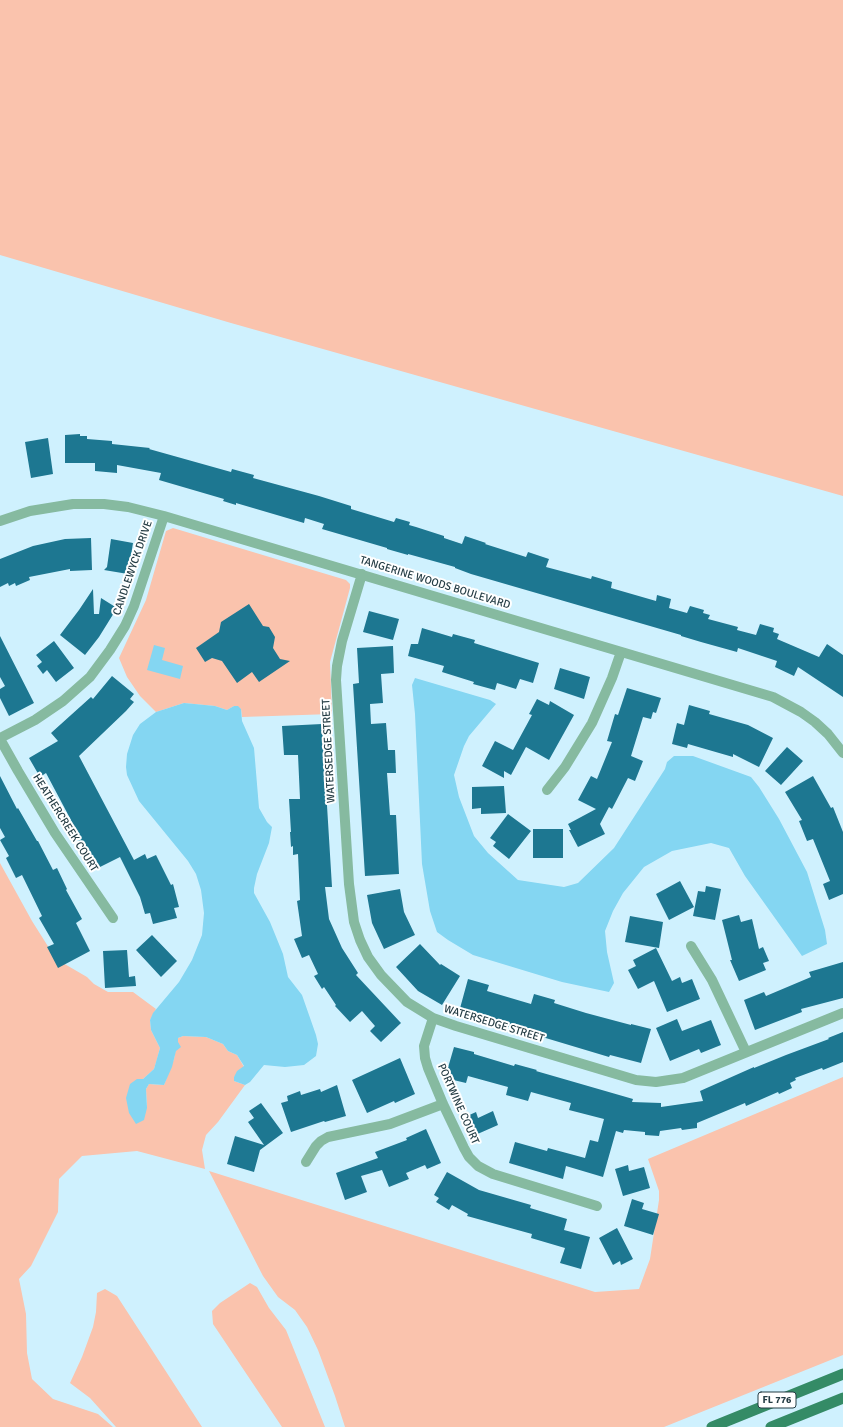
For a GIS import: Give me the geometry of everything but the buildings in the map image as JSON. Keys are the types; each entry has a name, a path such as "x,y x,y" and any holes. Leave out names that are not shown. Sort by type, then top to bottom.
{"main road":[{"name":"FL 776","path":"712,1427 843,1374"},
{"name":"FL 776","path":"771,1427 843,1398"}],"street":[{"name":"TANGERINE WOODS BOULEVARD","path":"0,521 30,511 73,504 104,504 128,507 164,516 773,697 801,712 815,722 828,734 843,753"},
{"name":"CANDLEWYCK DRIVE","path":"0,738 35,720 63,701 90,677 110,650 125,626 134,606 164,516"},
{"name":"WATERSEDGE STREET","path":"362,574 342,640 336,680 351,904 360,940 368,957 381,975 407,1002 433,1018 463,1029 636,1080 656,1082 683,1078 843,1013"},
{"path":"547,790 565,767 592,723 609,686 621,652"},
{"name":"HEATHERCREEK COURT","path":"0,738 55,833 114,918"},
{"path":"691,946 712,980 746,1052"},
{"name":"PORTWINE COURT","path":"433,1018 424,1046 425,1058 443,1104 469,1157 478,1166 493,1174 597,1206"},
{"path":"306,1162 316,1146 328,1137 390,1124 443,1104"}],"shaded area":[{"path":"0,0 843,0 843,496 231,323 0,255"},
{"path":"173,528 346,580 350,584 330,662 332,714 242,717 241,709 234,706 227,710 215,706 184,703 156,712 140,696 127,677 119,658 146,600 166,531"},
{"path":"0,863 32,921 56,959 87,977 94,984 108,992 133,992 156,1009 150,1020 151,1030 160,1048 154,1069 143,1079 137,1079 147,1108 146,1089 149,1084 164,1085 174,1059 178,1038 183,1036 206,1037 223,1044 228,1051 237,1055 244,1067 234,1077 234,1081 245,1085 218,1122 206,1135 202,1150 205,1169 137,1151 82,1156 59,1179 58,1212 31,1266 19,1279 26,1314 27,1353 32,1379 53,1399 98,1414 113,1427 0,1427"},
{"path":"843,1077 843,1355 664,1427 345,1427 318,1350 307,1327 295,1310 278,1297 263,1276 209,1171 595,1292 639,1289 650,1259 659,1200 659,1191 648,1159"},
{"path":"250,1283 257,1287 269,1308 286,1330 325,1427 282,1427 213,1324 212,1311 220,1303"},
{"path":"105,1289 117,1296 202,1427 116,1427 90,1398 70,1383 82,1357 93,1327 96,1312 97,1293"}],"water":[{"path":"154,645 165,648 162,660 183,666 180,679 147,670"},
{"path":"415,678 490,700 496,704 469,736 454,775 459,797 474,836 488,853 518,880 564,887 578,883 614,848 665,769 667,762 674,756 693,756 751,777 759,787 779,819 807,872 825,930 827,944 802,956 745,876 729,848 711,843 672,851 644,867 623,893 613,911 605,931 607,952 614,983 609,992 562,982 473,955 448,940 437,932 430,911 422,864 415,714 412,685"},
{"path":"184,703 215,706 227,710 234,706 238,706 241,709 242,721 254,748 259,808 267,822 272,827 269,843 257,874 254,893 270,922 283,954 288,977 302,995 318,1044 316,1056 304,1065 285,1067 264,1065 250,1082 245,1085 234,1081 237,1071 244,1066 237,1055 228,1051 223,1044 206,1037 183,1036 178,1038 178,1042 181,1047 176,1051 172,1067 164,1085 149,1084 146,1089 147,1108 144,1120 136,1124 129,1113 126,1098 130,1084 137,1079 143,1079 154,1069 160,1048 151,1030 150,1020 153,1013 179,982 192,960 202,935 204,913 201,890 196,874 188,861 139,801 127,775 127,754 133,735 140,724 156,712"}]}
